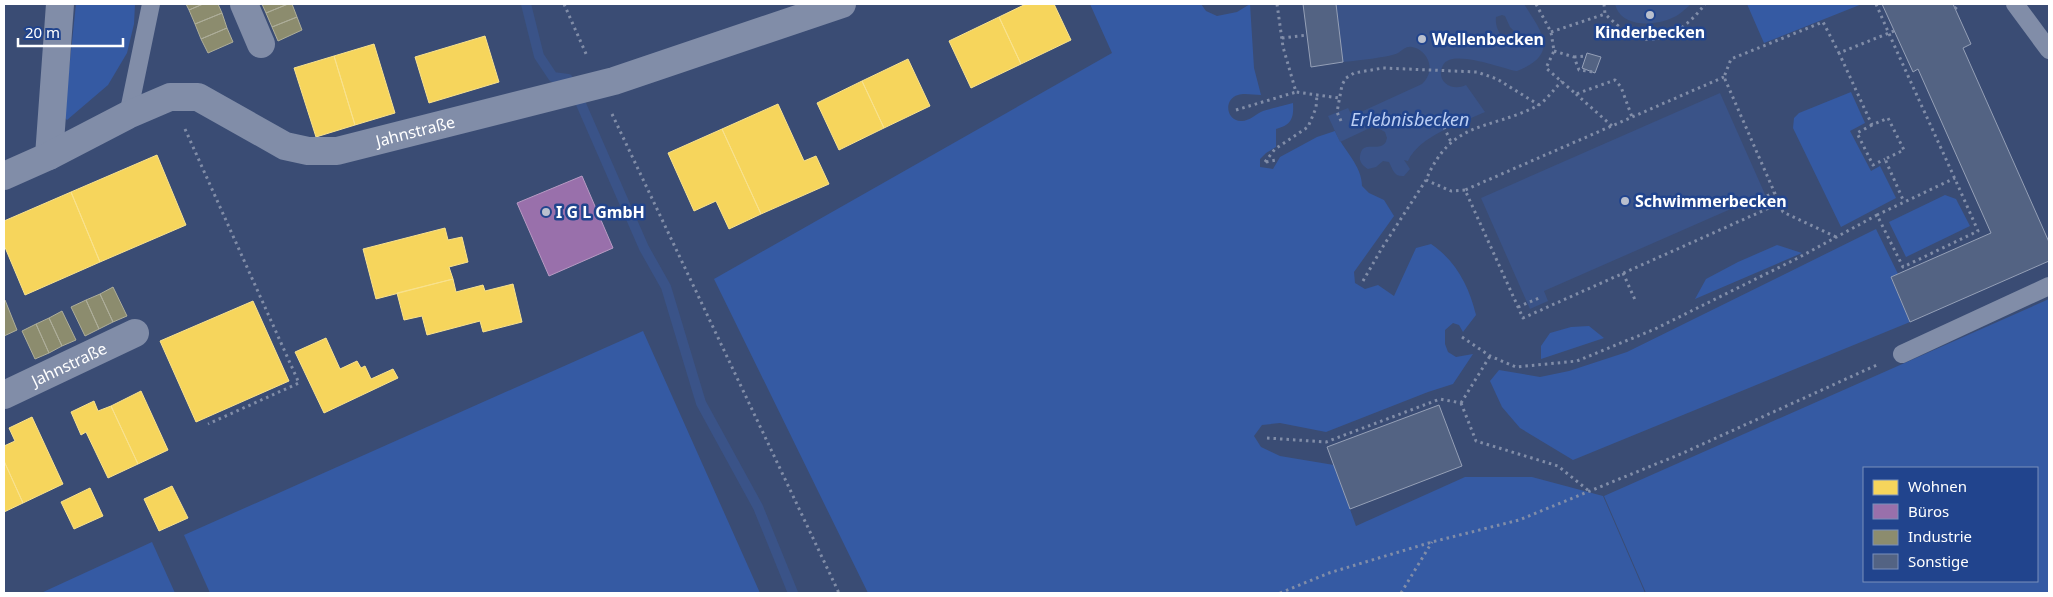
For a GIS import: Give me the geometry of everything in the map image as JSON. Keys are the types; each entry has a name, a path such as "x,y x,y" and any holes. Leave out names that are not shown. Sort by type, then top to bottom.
{"street":[{"path":"49,156 60,4"},
{"path":"244,4 261,44"},
{"name":"Jahnstraße","path":"4,176 49,156 128,115 170,96 198,97 285,146 308,151 337,152 600,85 842,4"},
{"name":"Jahnstraße","path":"4,395 135,333"}],"lane":[{"path":"128,115 151,4"},
{"path":"2015,4 2049,50"},
{"path":"1902,354 2049,286"}],"path":[{"path":"564,4 615,120 839,593"},
{"path":"1277,4 1282,38 1296,92"},
{"path":"1536,4 1552,32 1554,51 1546,68 1612,126"},
{"path":"1604,4 1605,14 1616,25 1634,36 1645,39 1661,38 1678,31 1695,17 1705,4"},
{"path":"1876,4 1978,231 1903,267 1877,215"},
{"path":"1955,9 1959,4"},
{"path":"1552,32 1605,14"},
{"path":"1426,180 1451,190 1465,190 1724,76 1731,59 1823,22 1840,53 1872,125"},
{"path":"1840,53 1894,31"},
{"path":"1282,38 1307,35"},
{"path":"1554,51 1574,57 1586,56"},
{"path":"1574,57 1579,70 1594,72"},
{"path":"1341,121 1337,112 1342,85 1346,78 1354,73 1383,68 1477,72 1496,79 1539,105"},
{"path":"1724,76 1783,212 1836,237"},
{"path":"1576,94 1615,80 1620,87 1632,117"},
{"path":"1364,281 1382,248 1426,180 1434,163 1451,142 1472,128 1539,105 1562,81"},
{"path":"1236,110 1296,92 1340,98"},
{"path":"1276,160 1265,162 1275,150 1308,127 1316,108 1317,95"},
{"path":"170,96 299,383 208,424"},
{"path":"1888,118 1904,150 1873,165 1857,133 1872,125 1888,118"},
{"path":"1441,120 1451,142"},
{"path":"1885,159 1904,202"},
{"path":"1462,337 1490,356 1516,367 1577,361 1655,328 1796,259 1877,215 1955,178"},
{"path":"1465,190 1523,318 1778,204"},
{"path":"1755,201 1774,193"},
{"path":"1623,273 1636,302"},
{"path":"1518,307 1539,298"},
{"path":"1280,593 1329,572 1432,542 1519,520 1683,453 1902,354"},
{"path":"1461,403 1490,356"},
{"path":"1267,438 1326,442 1440,400 1461,403"},
{"path":"1461,403 1476,441 1558,466 1589,491"},
{"path":"1402,593 1432,542"}],"shaded area":[{"path":"76,4 135,4 134,24 127,53 108,85 67,120 64,117"},
{"path":"1090,4 1201,4 1206,11 1217,16 1237,12 1250,4 1254,68 1261,95 1243,94 1233,97 1228,105 1228,110 1233,118 1245,121 1263,111 1293,103 1292,117 1285,126 1276,129 1276,147 1260,159 1260,167 1273,169 1280,157 1317,137 1335,131 1356,164 1362,186 1369,193 1384,200 1394,216 1354,272 1355,283 1365,289 1378,285 1394,296 1416,248 1431,244 1448,258 1470,294 1476,315 1463,332 1459,325 1453,323 1445,330 1445,344 1448,352 1456,357 1473,354 1453,384 1326,432 1280,423 1262,425 1254,436 1261,447 1280,456 1334,465 1356,526 1465,477 1532,477 1603,496 1645,593 868,593 714,279 1112,53"},
{"path":"1747,4 1862,4 1764,43"},
{"path":"1851,92 1865,123 1850,131 1871,171 1880,166 1896,198 1841,227 1793,128 1794,118 1799,113"},
{"path":"1945,195 1956,199 1970,226 1906,257 1889,222"},
{"path":"1876,229 1898,274 1891,278 1910,322 1573,460 1520,428 1502,407 1490,381 1499,370 1540,377 1569,371 1627,352"},
{"path":"1777,245 1802,253 1695,299 1706,279 1738,262"},
{"path":"2049,299 2049,593 1646,593 1604,496"},
{"path":"1589,326 1604,338 1541,359 1541,346 1550,333 1571,327"},
{"path":"643,331 760,593 210,593 184,535"},
{"path":"152,542 175,593 41,593"}],"water":[{"name":"Wellenbecken","path":"1336,4 1524,4 1536,23 1543,41 1543,49 1539,57 1531,64 1517,71 1467,59 1456,58 1448,60 1443,65 1441,71 1443,80 1450,86 1460,87 1466,85 1485,112 1442,131 1421,144 1408,161 1404,160 1410,169 1404,176 1396,174 1389,162 1383,161 1376,167 1368,169 1361,162 1360,156 1363,149 1380,146 1385,143 1387,138 1385,132 1374,126 1340,142 1328,116 1348,108 1352,116 1422,84 1429,72 1430,66 1427,57 1420,50 1410,47 1388,56 1343,62","holes":["1505,16 1510,27 1523,42 1517,44 1503,38 1497,28 1496,17"]},
{"name":"Kinderbecken","path":"1615,4 1691,4 1675,17 1665,21 1639,23 1624,17 1618,12"},
{"name":"Schwimmerbecken","path":"1720,93 1768,201 1752,207 1749,201 1544,291 1548,301 1530,309 1481,198"}],"building: Wohnen":[{"path":"1026,4 1054,4 1071,40 1021,64 999,17"},
{"path":"999,17 1021,64 971,88 949,41"},
{"path":"485,36 499,82 429,103 415,57"},
{"path":"374,44 395,113 355,125 334,56"},
{"path":"334,56 355,125 316,137 294,68"},
{"path":"908,59 930,106 884,128 862,81"},
{"path":"862,81 884,128 839,150 817,103"},
{"path":"778,104 804,161 816,156 829,184 761,214 722,129"},
{"path":"722,129 761,214 729,229 716,201 694,211 668,153"},
{"path":"157,155 186,225 100,262 71,192"},
{"path":"71,192 100,262 25,295 4,245 4,221"},
{"path":"445,228 448,240 462,237 468,262 449,267 453,279 376,299 363,249"},
{"path":"453,279 456,292 483,285 485,291 513,284 522,322 483,332 480,321 427,335 422,316 404,320 397,293"},
{"path":"253,301 289,381 196,422 160,341"},
{"path":"326,338 340,369 357,361 361,368 365,366 371,379 393,369 398,378 324,413 295,352"},
{"path":"141,391 168,450 138,464 111,406"},
{"path":"94,401 98,411 111,406 138,464 108,478 86,432 81,435 71,412"},
{"path":"32,417 63,484 23,503 4,461 4,446 15,441 9,428"},
{"path":"4,461 23,503 4,512"},
{"path":"172,486 188,518 159,531 144,499"},
{"path":"90,488 103,516 74,529 61,502"}],"building: Büros":[{"path":"582,176 613,248 549,276 517,203"}],"building: Industrie":[{"path":"186,4 203,4 189,10"},
{"path":"203,4 218,4 222,13 195,24 189,10"},
{"path":"262,4 288,4 266,13"},
{"path":"292,4 297,17 272,27 266,13"},
{"path":"222,13 227,28 201,39 195,24"},
{"path":"297,17 302,30 278,41 272,27"},
{"path":"227,28 233,42 208,53 201,39"},
{"path":"113,287 127,316 113,322 100,294"},
{"path":"100,294 113,322 99,329 86,300"},
{"path":"86,300 99,329 85,336 71,307"},
{"path":"4,301 17,330 4,336"},
{"path":"62,311 76,340 62,346 49,318"},
{"path":"49,318 62,346 49,353 36,324"},
{"path":"36,324 49,353 35,359 22,331"}],"building: Sonstige":[{"path":"1303,4 1336,4 1343,62 1311,67"},
{"path":"1882,4 1953,4 1971,44 1963,48 2049,242 2049,261 1910,322 1891,277 1991,233 1918,69 1913,72"},
{"path":"1587,53 1601,57 1595,73 1582,68"},
{"path":"1439,405 1462,466 1350,509 1327,447"}],"waterway":[{"path":"526,4 539,56 553,77 568,79 572,84"},
{"path":"581,104 644,248 666,287 701,403 758,507 793,593"}],"place":[{"name":"Kinderbecken","path":"1650,15"},
{"name":"Wellenbecken","path":"1422,39"},
{"name":"Schwimmerbecken","path":"1625,201"},
{"name":"I G L GmbH","path":"546,212"}],"water label":[{"name":"Erlebnisbecken","path":"1410,119"}]}
